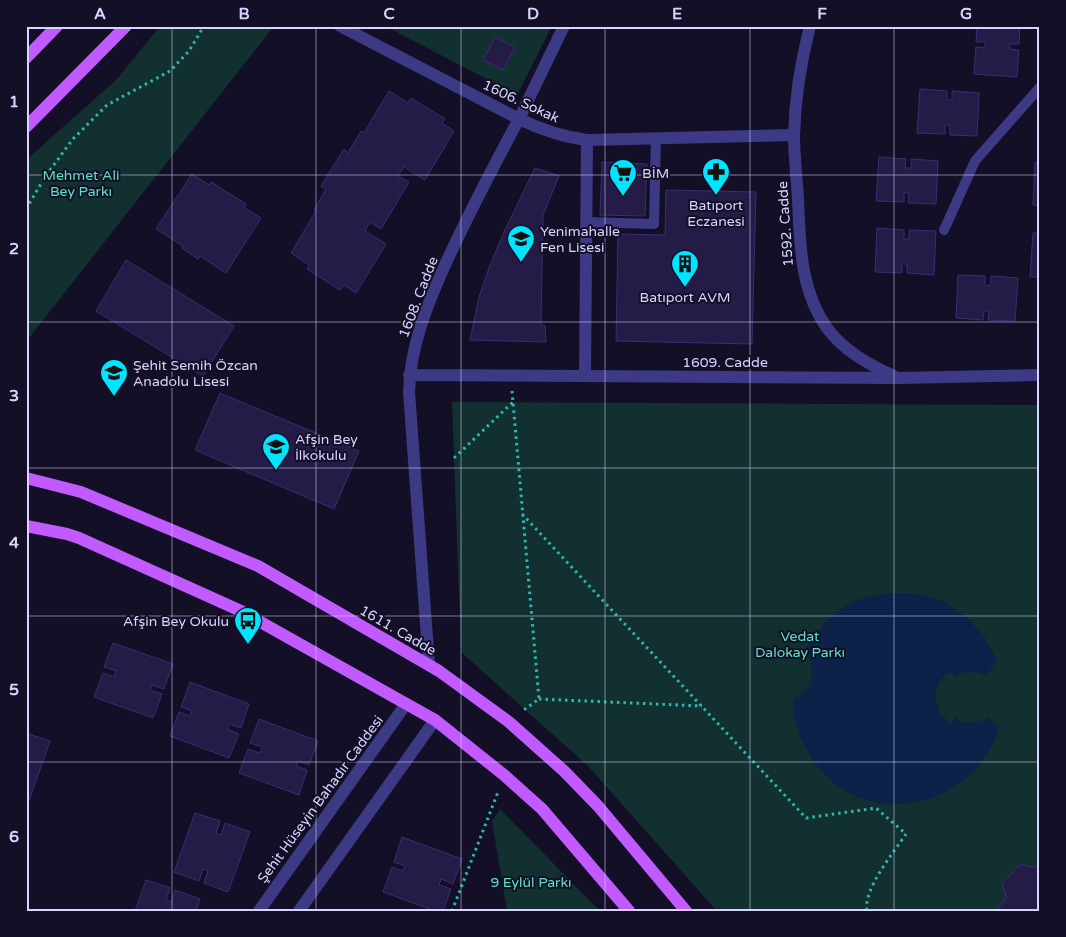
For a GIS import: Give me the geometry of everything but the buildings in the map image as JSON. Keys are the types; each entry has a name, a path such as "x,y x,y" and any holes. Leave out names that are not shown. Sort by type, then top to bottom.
{"main road":[{"path":"26,58 58,26"},
{"path":"26,127 126,26"},
{"name":"1611. Cadde","path":"26,478 81,492 263,568 429,665 509,722 564,771 598,806 686,911"},
{"path":"26,526 79,538 236,608 435,720 504,775 548,816 629,911"}],"street":[{"name":"1606. Sokak","path":"340,26 551,134 587,140 794,135"},
{"name":"1608. Cadde","path":"429,665 409,375 418,336 431,298 468,214 519,119 564,26"},
{"name":"1592. Cadde","path":"810,26 801,69 794,135 800,248 807,286 826,327 845,348 858,358 898,378"},
{"path":"585,376 587,140"},
{"name":"1609. Cadde","path":"409,375 898,378 1040,375"},
{"name":"Şehit Hüseyin Bahadır Caddesi","path":"259,911 406,704"},
{"path":"299,911 435,720"}],"lane":[{"path":"944,230 976,162 1040,87"},
{"path":"586,222 654,224 656,138"}],"path":[{"path":"26,209 45,177 72,140 107,105 170,71 189,50 204,26"},
{"path":"510,376 539,699"},
{"path":"454,458 512,402"},
{"path":"522,514 806,818 876,808 906,834 872,887 866,904 867,911"},
{"path":"509,722 539,699 702,706"},
{"path":"452,911 504,775"}],"green space":[{"name":"Mehmet Ali Bey Parkı","path":"160,26 274,26 26,344 26,160 117,79"},
{"path":"385,26 552,26 517,95"},
{"name":"Vedat Dalokay Parkı","path":"452,402 1040,405 1040,911 717,911 588,766 461,652"},
{"name":"9 Eylül Parkı","path":"500,809 600,911 507,911 492,821"}],"water":[{"path":"888,593 916,593 942,601 965,616 984,636 997,660 987,676 971,672 956,677 949,672 943,677 936,691 937,705 940,712 951,723 955,717 971,723 988,717 999,728 985,758 964,780 938,796 909,803 880,803 852,794 827,776 807,750 798,732 794,712 793,699 805,690 811,678 811,663 805,650 816,634 836,613 852,603 864,598"}],"place":[{"name":"Batıport Eczanesi","path":"716,196"},
{"name":"BİM","path":"623,197"},
{"name":"Yenimahalle Fen Lisesi","path":"521,263"},
{"name":"Batıport AVM","path":"685,288"},
{"name":"Şehit Semih Özcan Anadolu Lisesi","path":"114,397"},
{"name":"Afşin Bey İlkokulu","path":"276,471"},
{"name":"Afşin Bey Okulu","path":"248,645"}]}
